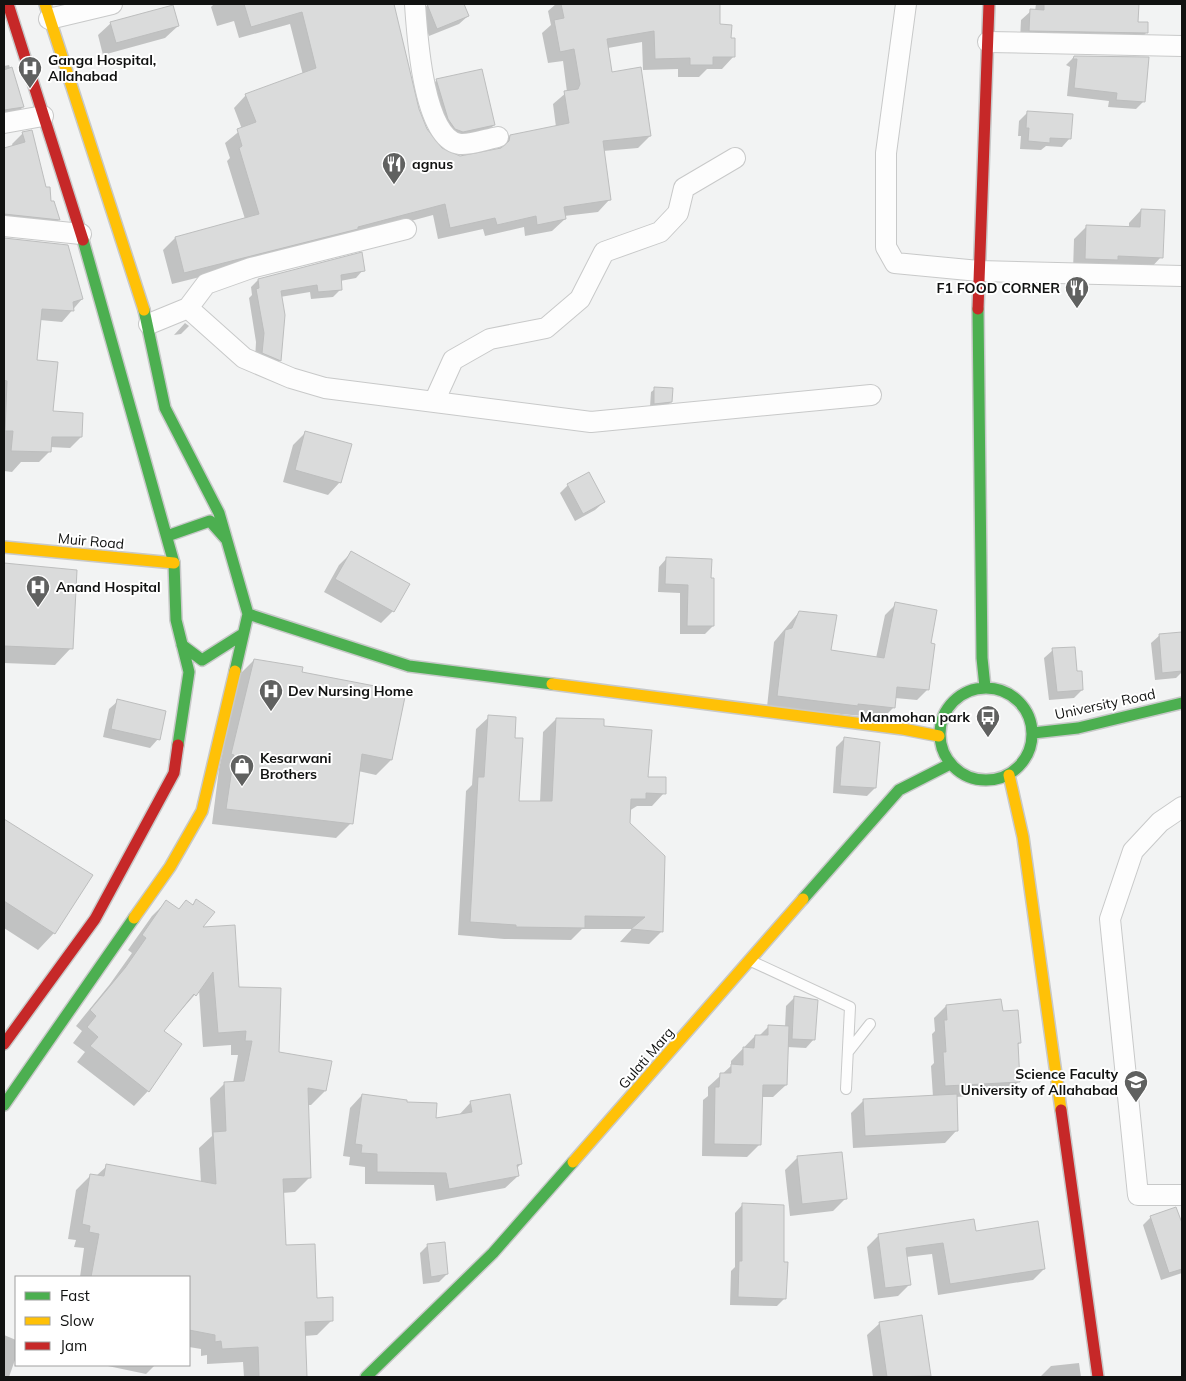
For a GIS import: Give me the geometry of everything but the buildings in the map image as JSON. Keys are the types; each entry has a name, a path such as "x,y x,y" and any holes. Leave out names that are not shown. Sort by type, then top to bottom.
{"main road":[{"path":"4,1044 95,919 174,773 189,672 176,620 174,563 167,536 81,234 8,4"},
{"path":"986,687 982,658 979,271 989,4"},
{"path":"4,1105 170,867 202,811 248,614 219,514 165,408 149,324 47,12"},
{"path":"167,536 210,521 226,539"},
{"name":"Muir Road","path":"4,548 174,563"},
{"path":"248,614 409,666 903,729 939,736"},
{"path":"182,645 202,660 243,634"},
{"path":"986,687 1003,690 1019,700 1029,715 1033,733 1027,757 1009,775 994,780 977,780 962,774 950,764 942,751 939,736 942,718 952,702 967,691 986,687"},
{"name":"University Road","path":"1033,733 1078,728 1182,703"},
{"name":"Gulati Marg","path":"366,1377 493,1253 899,790 950,764"},
{"path":"1009,775 1023,837 1098,1377"}],"street":[{"path":"47,12 112,4"},
{"path":"415,4 418,38 428,100 439,128 447,139 460,144 498,137"},
{"path":"906,4 886,153 886,247 895,263 979,271 1182,276"},
{"path":"988,42 1182,46"},
{"path":"4,122 43,116"},
{"path":"434,402 453,360 490,339 546,328 580,299 604,252 660,232 678,213 684,188 735,158"},
{"path":"4,226 81,234"},
{"path":"149,324 188,308 206,284 252,268 406,228"},
{"path":"188,308 244,358 290,378 326,388 591,422 871,395"},
{"path":"1181,1195 1138,1195 1110,920 1133,851 1160,822 1182,807"}],"lane":[{"path":"750,961 850,1007 846,1089"},
{"path":"848,1052 870,1024"}],"traffic: fast":[{"path":"83,240 174,563 176,620 189,672 178,745"},
{"path":"978,309 982,658 985,687"},
{"path":"144,310 165,408 219,513 248,614 235,671"},
{"path":"167,536 210,521 226,539"},
{"path":"248,614 409,666 552,684"},
{"path":"182,645 202,660 243,634"},
{"path":"977,688 995,688 1012,695 1025,708 1032,725 1032,734 1032,743 1025,760 1012,773 995,780 977,780 960,773 947,760 940,743 940,725 947,708 960,695 977,688"},
{"path":"1033,733 1078,728 1182,703"},
{"path":"803,899 899,790 950,764"},
{"path":"4,1105 134,918"},
{"path":"366,1377 493,1253 573,1162"}],"traffic: slow":[{"path":"45,4 144,310"},
{"path":"4,547 174,563"},
{"path":"134,918 170,867 202,811 235,671"},
{"path":"552,684 903,729 939,736"},
{"path":"1009,775 1023,837 1061,1110"},
{"path":"573,1162 803,899"}],"traffic: jam":[{"path":"8,4 83,240"},
{"path":"978,309 989,4"},
{"path":"4,1044 95,919 174,773 178,745"},
{"path":"1061,1110 1098,1377"}],"place":[{"name":"Ganga Hospital, Allahabad","path":"30,89"},
{"name":"agnus","path":"394,185"},
{"name":"F1 FOOD CORNER","path":"1077,309"},
{"name":"Anand Hospital","path":"38,608"},
{"name":"Dev Nursing Home","path":"271,712"},
{"name":"Manmohan park","path":"988,738"},
{"name":"Kesarwani Brothers","path":"242,787"},
{"name":"Science Faculty University of Allahabad","path":"1136,1103"}]}
